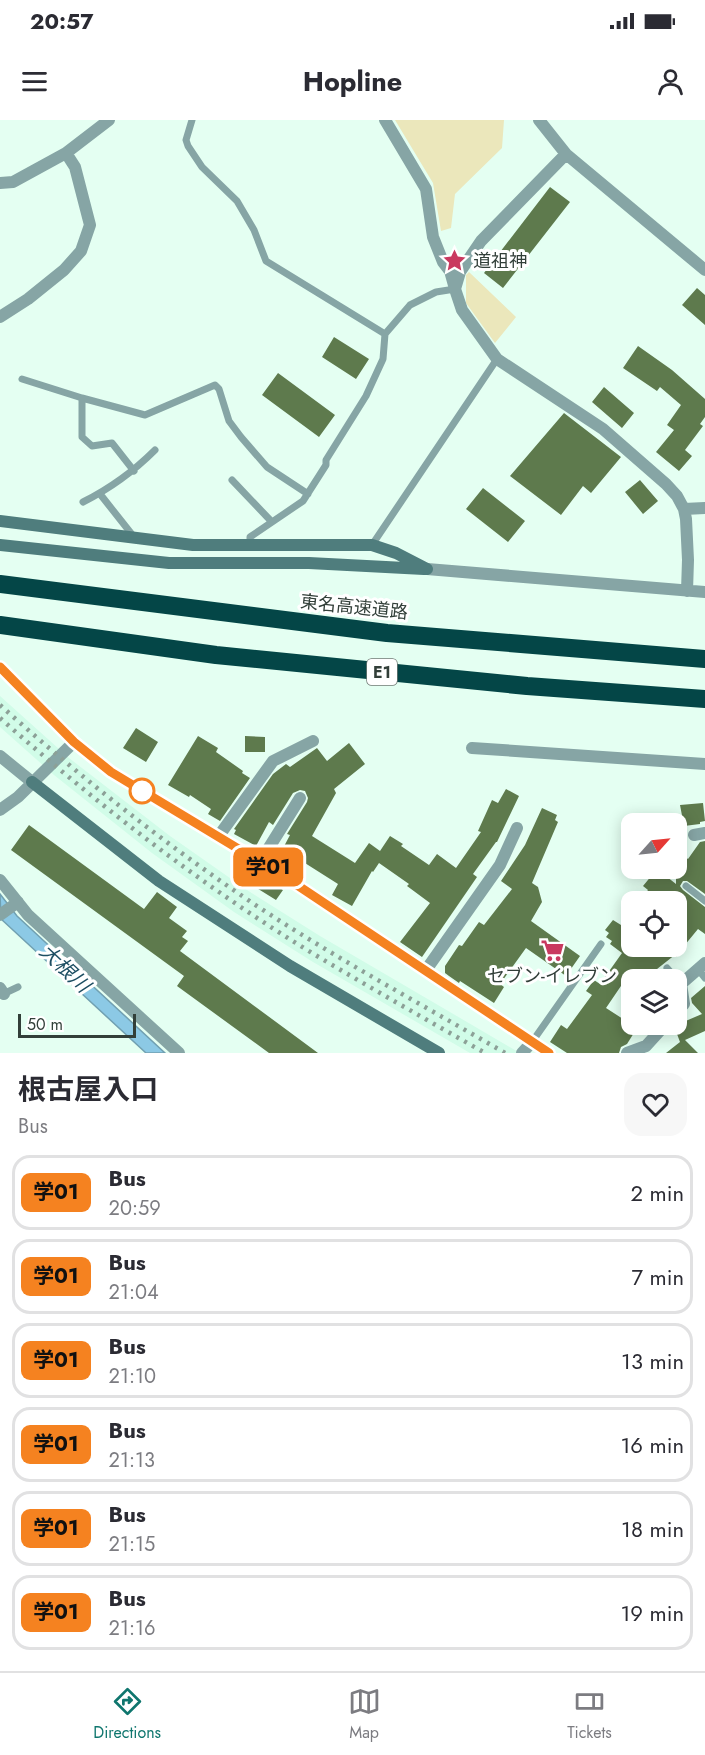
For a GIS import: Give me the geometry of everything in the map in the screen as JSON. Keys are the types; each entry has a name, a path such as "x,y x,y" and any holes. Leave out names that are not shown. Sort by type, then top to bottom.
{"highway":[{"name":"東名高速道路","path":"0,584 63,594 387,633 705,659"},
{"name":"E1","path":"0,625 216,655 527,686 705,699"}],"street":[{"path":"0,183 13,182 66,153 109,120"},
{"path":"385,120 426,189 433,237 443,262 450,272 462,310 497,359 603,429 677,496 684,509 688,560 687,591"},
{"path":"539,120 566,154 705,270"},
{"path":"0,317 28,299 55,277 81,250 90,225 75,167 66,153"},
{"path":"455,289 460,272 481,241 566,154"},
{"path":"684,509 705,508"},
{"path":"0,521 193,545 372,545 396,553 427,569"},
{"path":"0,544 36,550 169,563 309,563 427,569 705,592"},
{"path":"0,666 74,742 111,772 260,862 549,1053"},
{"path":"218,837 273,761 313,741"},
{"path":"0,810 18,797 74,742"},
{"path":"472,748 705,764"},
{"path":"0,756 159,881 290,966 440,1053"},
{"path":"260,862 300,798"},
{"path":"426,970 500,865 518,828"},
{"path":"0,880 9,908 37,922 179,1053"},
{"path":"687,980 703,970"},
{"path":"627,1053 646,1046 656,1035"},
{"path":"522,1053 532,1042"}],"lane":[{"path":"192,120 186,140 188,146 202,167 237,201 254,230 266,261 385,334"},
{"path":"250,546 250,537 303,501 308,494 326,465 326,460 366,396 383,359 385,334 410,305 436,292 455,289"},
{"path":"372,545 497,359"},
{"path":"22,379 145,415 215,385 219,389 229,421 241,437 267,467 308,494"},
{"path":"82,398 82,437 92,446 112,442 134,471"},
{"path":"83,502 100,494 134,471 155,450"},
{"path":"232,480 271,521"},
{"path":"100,494 134,537"},
{"path":"686,886 705,901"},
{"path":"532,1042 601,944"},
{"path":"1,993 18,987"}],"shaded area":[{"path":"395,120 504,120 502,148 455,194 451,228 441,231 433,183"},
{"path":"469,272 516,317 495,343 466,303 466,275"},
{"path":"0,696 69,758 170,836 247,890 320,936 520,1053 470,1053 313,962 234,912 152,853 54,775 0,727"}],"water":[{"name":"大根川","path":"0,894 17,916 165,1053 146,1053 1,919"}],"building":[{"path":"550,187 570,202 503,288 484,273"},
{"path":"697,288 705,295 705,325 682,305"},
{"path":"334,337 369,359 356,379 322,357"},
{"path":"638,346 672,370 705,399 705,417 700,424 703,426 685,450 692,456 679,471 656,452 674,430 667,425 681,405 660,387 657,391 623,368"},
{"path":"278,373 335,415 319,437 262,395"},
{"path":"604,387 634,413 622,428 592,402"},
{"path":"564,413 621,457 591,493 583,486 561,515 510,476"},
{"path":"640,480 658,501 643,514 625,492"},
{"path":"483,488 525,521 508,542 466,509"},
{"path":"136,728 158,742 146,762 123,748"},
{"path":"198,736 218,748 216,752 250,778 220,821 208,814 211,809 190,795 189,797 168,785"},
{"path":"245,736 265,737 265,752 245,752"},
{"path":"349,743 365,764 334,789 336,793 312,836 355,863 369,843 380,851 390,836 429,865 437,854 456,868 481,832 478,831 492,800 498,803 506,789 519,796 497,842 473,874 477,877 422,957 400,942 430,903 407,886 409,884 379,863 352,906 332,895 338,884 297,858 295,861 281,852 290,835 287,834 307,802 305,791 300,790 293,793 273,825 269,822 256,846 234,834 236,830 234,829 273,774 286,764 290,767 317,748 327,761"},
{"path":"703,803 705,821 687,826 687,813 682,813 680,805"},
{"path":"542,808 557,815 555,820 558,822 532,883 538,887 542,902 531,921 580,956 566,976 526,948 500,984 504,987 494,1003 445,973 445,966 479,922 484,925 512,889 501,881 525,845"},
{"path":"29,825 144,909 157,892 177,907 169,918 187,931 182,937 188,941 180,951 318,1053 269,1053 177,986 184,976 11,850"},
{"path":"705,841 705,894 687,881 683,881 680,886 684,891 647,891 643,886 649,879 670,879 676,884 676,879 687,879 687,858 700,842"},
{"path":"261,877 283,890 276,900 255,887"},
{"path":"687,893 705,907 705,934 698,929 687,942"},
{"path":"613,920 621,925 621,952 610,944 612,941 606,937 609,933 605,930"},
{"path":"621,954 621,957 672,957 657,969 621,969 621,986 606,1008 621,1018 621,1035 633,1035 627,1044 621,1047 619,1053 567,1053 550,1042 561,1025 567,1029 592,995 586,991 594,980 600,984"},
{"path":"705,986 705,1031 685,1040 698,1053 666,1053 680,1042 677,1035 687,1035 687,1020 702,1014 692,1003 691,998"}],"railway":[{"path":"0,705 124,809 188,858 254,904 378,980 505,1053"},
{"path":"0,718 112,812 230,900 312,953 485,1053"}],"bus line":[{"name":"学01","path":"0,667 74,742 111,772 285,877 549,1053"}],"place":[{"name":"道祖神","path":"455,261"},
{"name":"セブン-イレブン","path":"552,950"}]}
